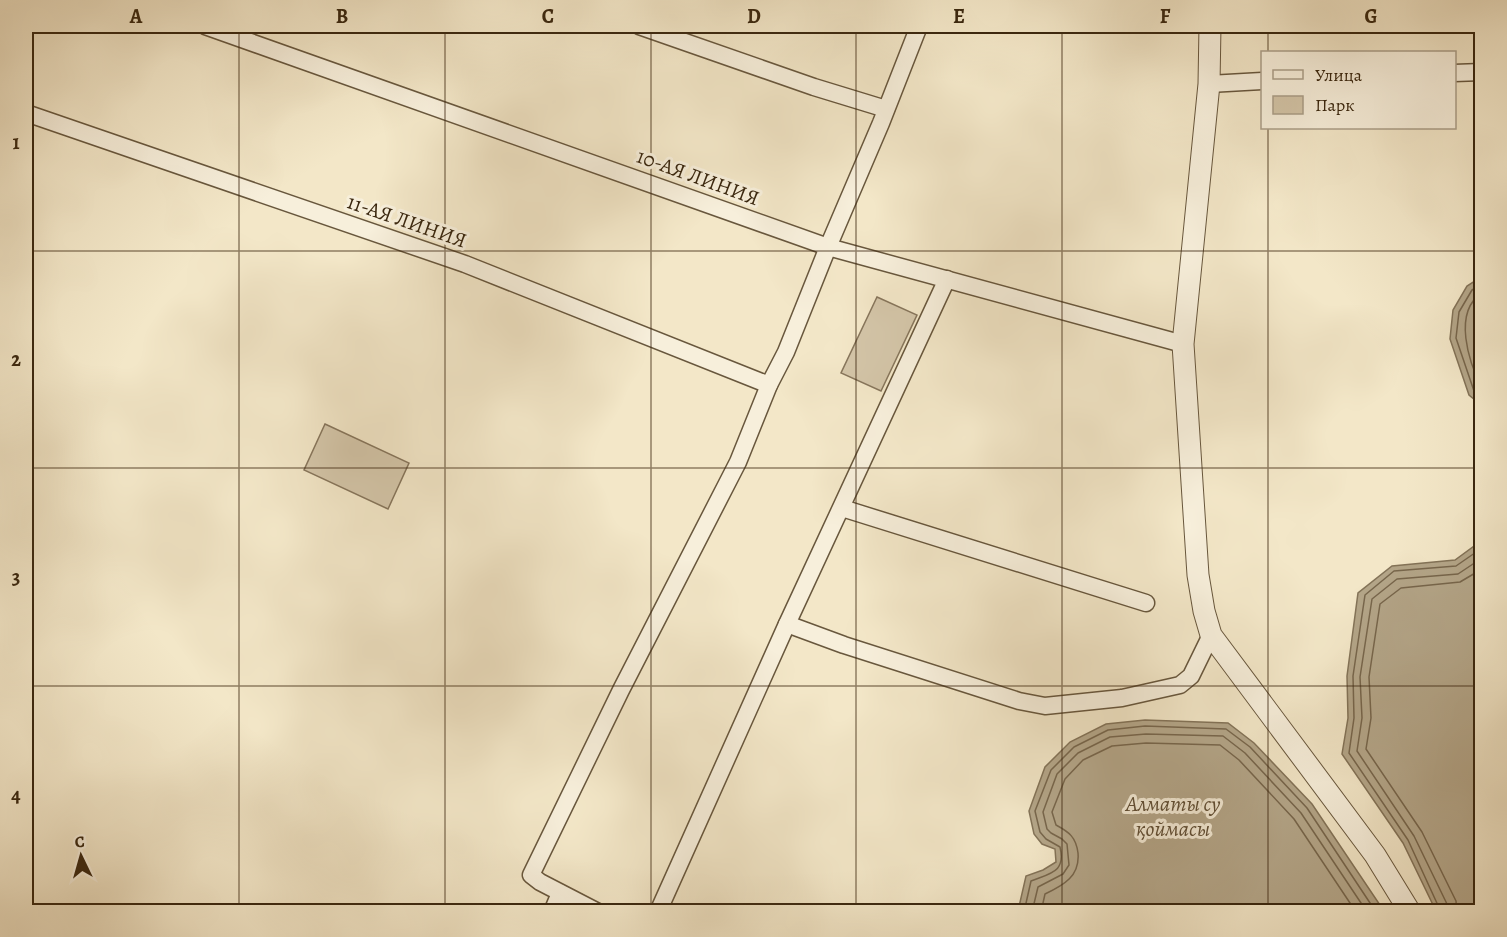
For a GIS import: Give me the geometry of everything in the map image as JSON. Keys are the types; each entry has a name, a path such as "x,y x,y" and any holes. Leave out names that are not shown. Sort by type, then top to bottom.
{"street":[{"name":"10-АЯ ЛИНИЯ","path":"206,26 828,247 1184,344"},
{"path":"639,26 814,87 886,109"},
{"path":"598,912 540,882 531,874 621,690 738,462 769,385 786,352 919,26"},
{"path":"1210,26 1209,84 1184,344 1198,575 1204,611 1211,635 1375,855 1410,912"},
{"path":"1456,73 1482,72"},
{"path":"1209,84 1261,81"},
{"name":"11-АЯ ЛИНИЯ","path":"26,113 465,264 769,385"},
{"path":"658,912 787,624 947,279"},
{"path":"842,508 1146,603"},
{"path":"787,624 844,645 1019,700 1045,706 1122,698 1180,685 1191,676 1211,635"},
{"path":"552,912 560,893"}],"green space":[{"path":"877,297 917,315 881,391 841,373"},
{"path":"325,424 409,463 388,509 304,470"}],"water":[{"path":"1481,277 1481,405 1469,395 1450,339 1453,310 1467,286"},
{"path":"1481,541 1481,911 1436,911 1403,843 1342,754 1348,718 1347,676 1358,593 1392,566 1455,560"},
{"name":"Алматы су қоймасы","path":"1145,720 1228,723 1254,743 1312,804 1384,911 1018,911 1026,876 1056,862 1055,849 1042,844 1034,834 1029,811 1045,767 1070,742 1106,724"}]}
